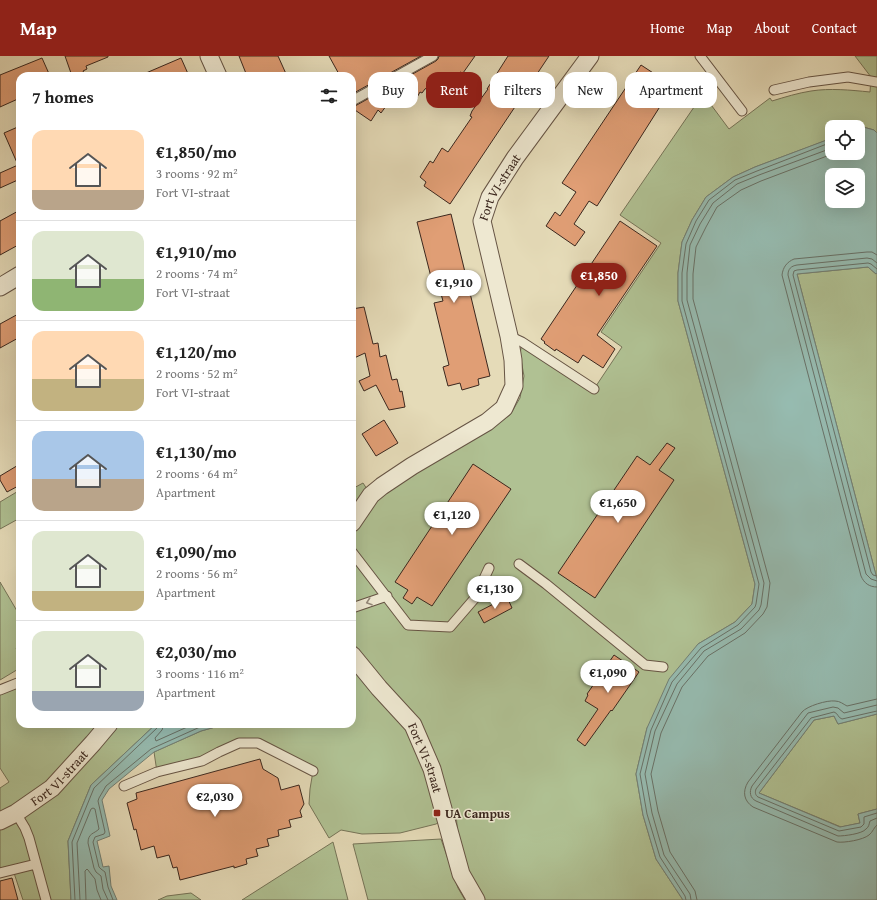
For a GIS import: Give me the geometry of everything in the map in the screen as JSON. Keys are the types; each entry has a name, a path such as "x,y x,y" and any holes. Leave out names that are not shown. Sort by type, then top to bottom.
{"street":[{"path":"209,56 216,72"},
{"name":"Fort VI-straat","path":"356,516 371,495 382,486 412,466 487,422 504,408 514,386 513,360 509,336 482,221 490,197 515,158 590,56"},
{"path":"0,287 16,277"},
{"name":"Fort VI-straat","path":"356,660 413,725 432,769 461,874 476,900"},
{"name":"Fort VI-straat","path":"0,821 16,813 52,788 105,728"}],"lane":[{"path":"356,99 433,56"},
{"path":"700,56 742,111"},
{"path":"774,90 809,82 848,77 877,82"},
{"path":"509,336 522,342 594,390"},
{"path":"356,557 408,625 450,627 475,598 489,568"},
{"path":"519,564 546,584 645,665 663,667"},
{"path":"356,607 387,596"},
{"path":"0,690 16,684"},
{"path":"124,786 157,772 202,761 239,743 258,743 313,771"},
{"path":"16,813 29,838 46,900"},
{"path":"0,874 36,864"}],"green space":[{"path":"855,56 877,56 877,133 874,130 865,128 865,120 825,120 825,141 755,167 733,177 706,197 692,220 682,242 678,273 678,301 755,584 752,604 735,622 698,644 647,728 636,774 643,815 656,859 683,900 476,900 461,874 456,813 436,824 400,833 362,834 341,830 329,838 309,804 313,771 258,743 219,752 157,772 154,752 201,731 212,728 356,728 356,487 363,483 371,495 416,473 490,429 510,415 520,398 524,376 520,354 522,342 594,389 622,347 601,332 661,243 620,215 693,108 713,108 729,129 770,98 772,101 801,93 825,90 870,92 871,77"},
{"path":"868,267 876,274 877,273 877,579 797,274"},
{"path":"16,492 16,520 0,529 0,502"},
{"path":"0,582 16,609 16,670 0,680"},
{"path":"16,684 16,728 152,728 91,785 68,841 71,900 23,900 12,867 0,870 0,788 9,782 0,768 0,690"},
{"path":"877,714 877,809 858,814 860,823 841,827 759,793 814,720 834,716 838,724"},
{"path":"441,839 458,888 465,900 368,900 353,844"},
{"path":"333,842 348,900 242,900"},
{"path":"191,893 201,900 158,900 167,896"}],"water":[{"path":"865,128 874,130 877,133 877,273 876,274 868,267 797,274 877,579 877,714 838,724 834,716 814,720 759,793 840,827 860,823 858,814 877,809 877,900 683,900 656,859 643,815 636,774 647,728 669,679 698,644 735,622 752,604 755,584 678,301 678,273 682,242 692,220 706,197 733,177 755,167 825,141 825,160 865,160"},
{"path":"152,728 212,728 201,731 154,752 109,789 102,800 110,836 97,841 103,867 109,866 111,886 117,900 71,900 68,841 91,785"}],"building":[{"path":"65,56 108,56 86,66 87,69 84,72 71,72"},
{"path":"239,56 278,56 285,72 245,72"},
{"path":"329,56 421,56 392,72 368,72 368,85 356,92 356,72 338,72"},
{"path":"439,56 475,56 464,72 426,72 426,88 422,93 420,92 418,96 418,72 416,72 436,61"},
{"path":"508,56 549,56 538,72 498,72"},
{"path":"42,58 48,72 16,72 16,100 0,107 0,75"},
{"path":"181,58 187,72 148,72"},
{"path":"641,65 652,72 636,72"},
{"path":"490,84 490,108 514,108 450,204 424,186 426,182 420,177 430,161 433,163 442,148 448,152 472,117 470,116 474,108 482,108 482,97"},
{"path":"625,89 625,108 659,108 597,206 589,201 574,224 585,232 575,246 546,226 555,212 560,216 576,192 562,183 612,108 617,108 617,101"},
{"path":"368,99 368,108 385,108 381,113 378,110 371,121 356,111 356,105"},
{"path":"16,128 16,160 4,133"},
{"path":"16,166 16,181 0,188 0,173"},
{"path":"16,212 16,246 0,255 0,221"},
{"path":"451,214 490,376 478,379 479,385 462,390 460,383 448,386 443,367 449,365 434,303 443,301 436,276 431,277 417,222"},
{"path":"620,221 657,246 597,335 615,349 603,368 583,355 578,363 556,349 555,351 541,339"},
{"path":"364,307 373,344 378,343 380,357 386,355 392,380 397,379 400,392 402,391 405,407 389,410 376,385 364,391 359,381 370,376 365,353 356,357 356,308"},
{"path":"16,315 16,339 0,348 0,324"},
{"path":"384,420 398,443 376,456 362,434"},
{"path":"667,443 675,448 659,470 674,480 595,598 558,573 637,456 650,465"},
{"path":"473,464 511,489 432,606 417,597 412,604 403,598 408,590 395,582"},
{"path":"16,466 16,487 7,492 0,480 0,476"},
{"path":"507,597 512,608 484,623 478,612"},
{"path":"614,655 639,672 585,746 577,740 598,709 585,701 588,695 587,694"},
{"path":"260,759 263,769 278,778 281,790 299,785 304,804 300,811 302,817 289,820 291,827 278,830 279,836 267,839 269,846 256,849 258,856 246,859 247,864 234,868 234,866 180,880 177,867 173,868 169,855 157,858 154,846 141,850 136,829 134,830 127,803 137,799 136,793"},
{"path":"12,878 18,900 0,900 0,881"}],"place":[{"name":"UA Campus","path":"437,813"}]}
